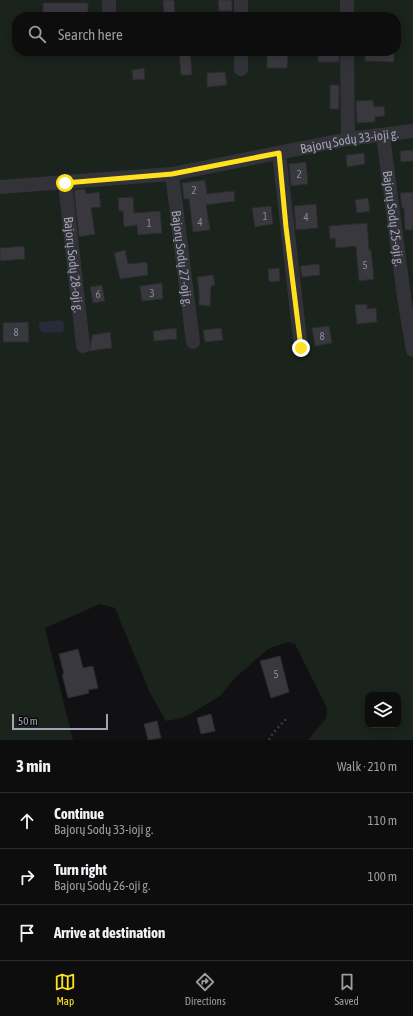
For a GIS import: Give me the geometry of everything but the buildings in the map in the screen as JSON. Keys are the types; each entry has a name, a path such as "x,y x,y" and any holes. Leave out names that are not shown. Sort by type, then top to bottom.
{"street":[{"path":"109,0 109,12"},
{"path":"241,0 241,12"},
{"path":"347,0 347,12"},
{"path":"241,56 241,69"},
{"path":"347,56 348,139"},
{"name":"Bajorų Sodų 33-ioji g.","path":"0,188 172,174 348,139 413,131"},
{"name":"Bajorų Sodų 25-oji g.","path":"383,135 405,304 413,350"},
{"path":"279,153 286,227 301,348"},
{"name":"Bajorų Sodų 27-oji g.","path":"172,174 193,342"},
{"name":"Bajorų Sodų 28-oji g.","path":"65,183 82,346"}],"path":[{"path":"269,740 273,733 286,719"}],"shaded area":[{"path":"0,0 413,0 413,740 308,740 326,718 327,708 295,644 288,642 268,649 235,678 220,696 182,718 166,721 150,693 115,608 100,604 45,628 73,740 0,740"},
{"path":"61,320 64,322 63,332 44,333 39,328 40,322"}],"route":[{"path":"65,183 172,174 279,153 286,227 301,348"}]}
